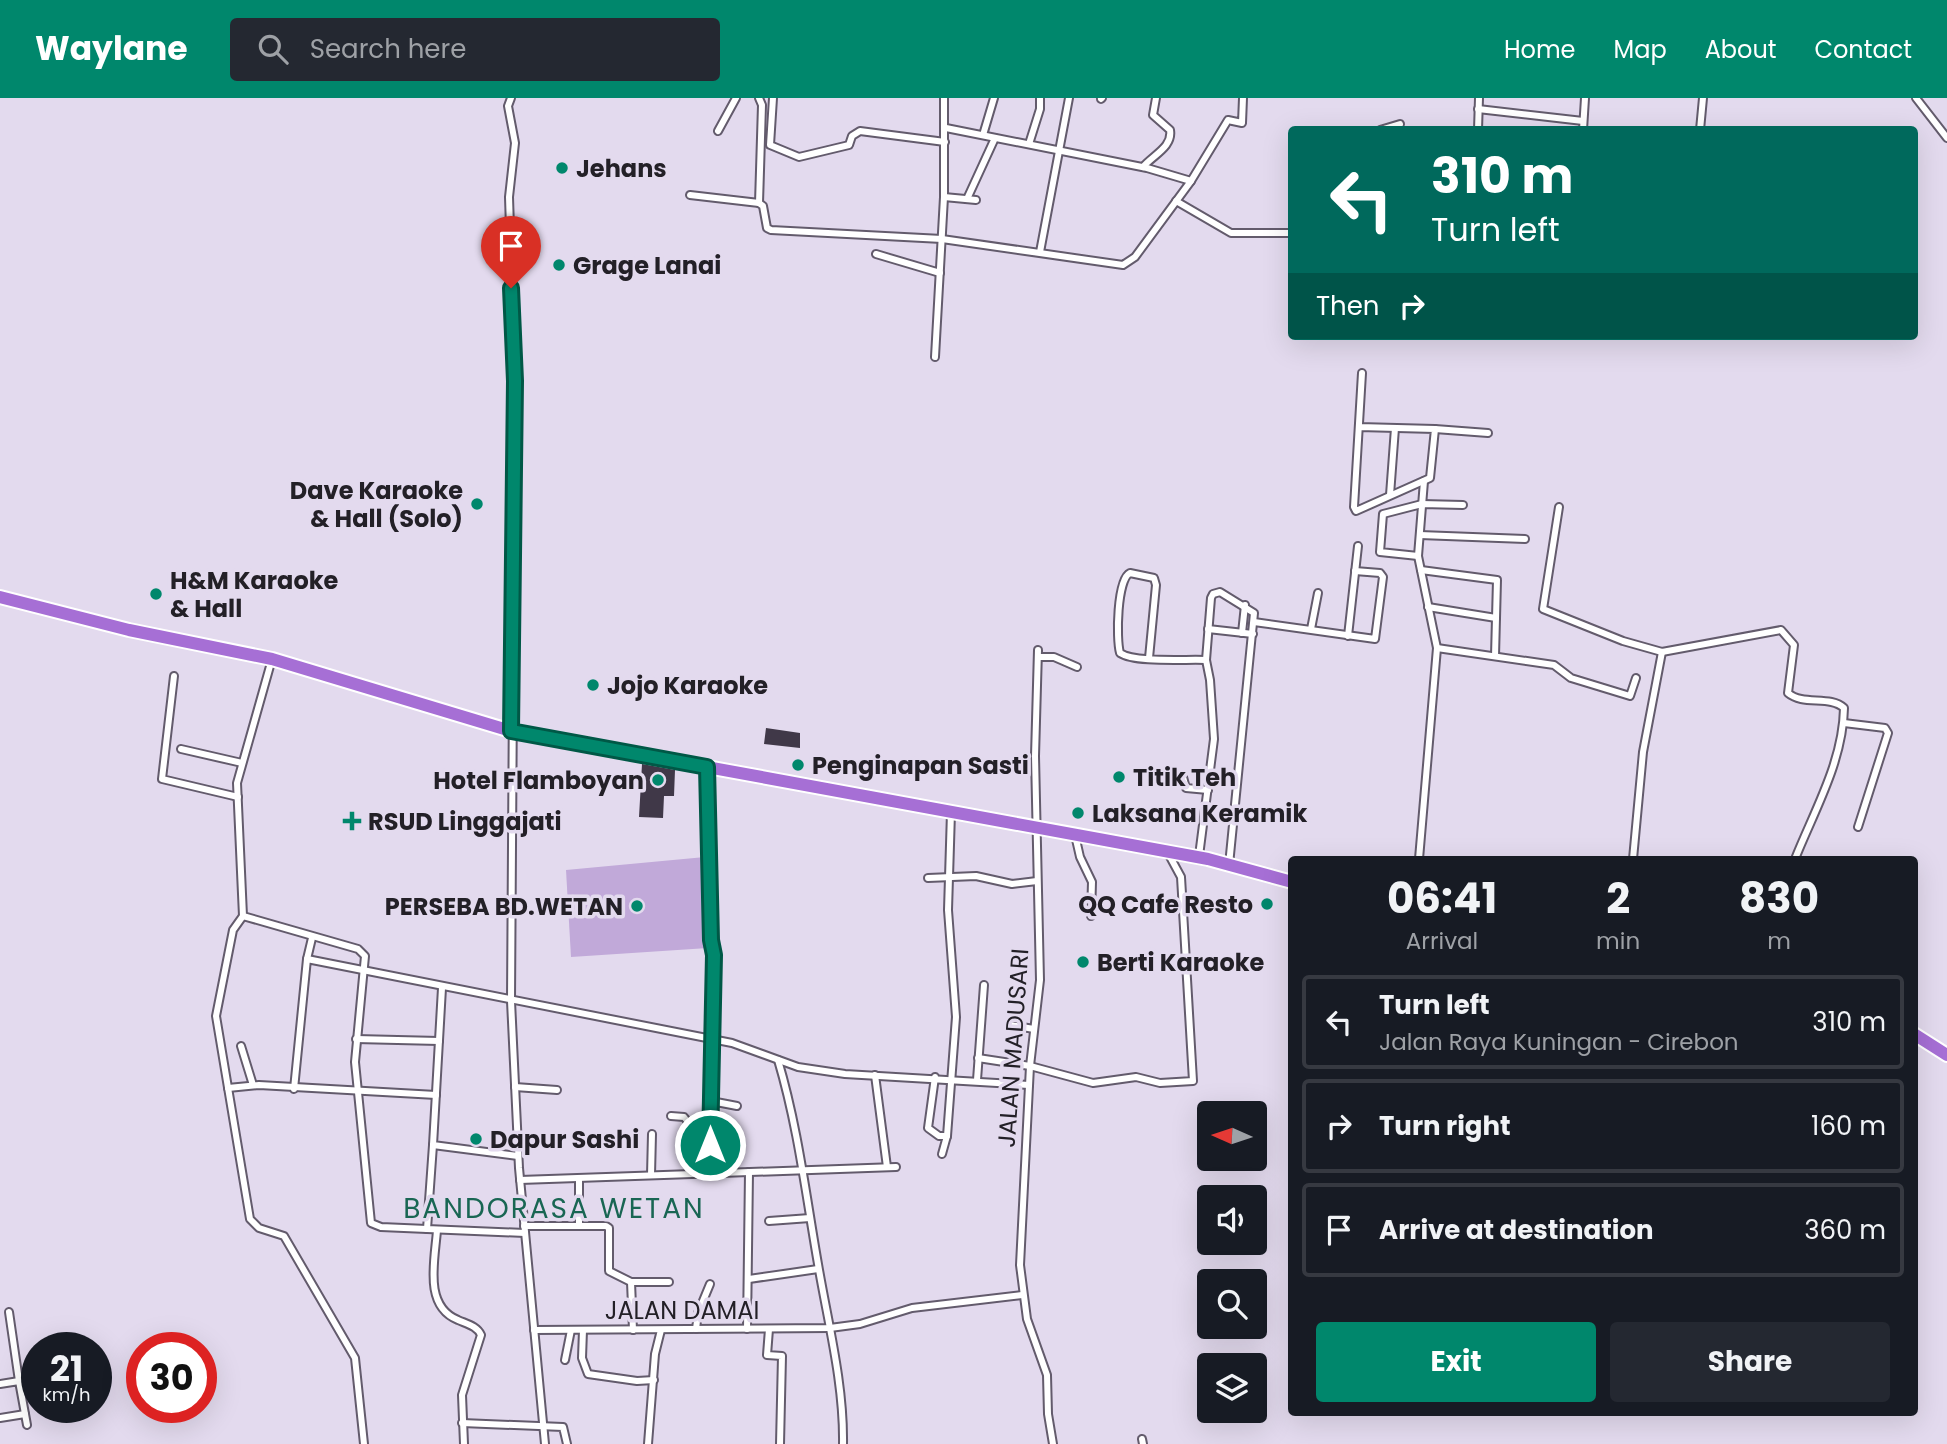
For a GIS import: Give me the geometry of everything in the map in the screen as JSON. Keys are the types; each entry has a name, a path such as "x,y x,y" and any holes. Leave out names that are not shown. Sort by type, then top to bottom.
{"highway":[{"path":"0,597 129,630 272,659 511,731 1036,827 1229,865 1288,881"},
{"path":"1918,1037 1947,1055"}],"street":[{"path":"511,98 508,106 515,143 509,197 515,381 511,1002 518,1156 545,1444"},
{"path":"718,131 736,98"},
{"path":"759,98 762,105 759,203"},
{"path":"773,98 770,145 799,158 849,145 855,133 860,131 945,142"},
{"path":"935,357 944,197 944,98"},
{"path":"983,135 994,98"},
{"path":"1029,144 1040,108 1040,98"},
{"path":"1040,252 1069,98"},
{"path":"1143,167 1156,152 1166,146 1171,137 1170,130 1153,115 1156,98"},
{"path":"690,195 759,203 763,206 767,228 771,230 942,239 1116,264 1130,262 1191,181 1228,120 1242,123 1243,98"},
{"path":"1478,126 1479,98"},
{"path":"1583,126 1585,98"},
{"path":"1700,126 1703,98"},
{"path":"1916,98 1947,138"},
{"path":"1478,108 1583,121"},
{"path":"1393,126 1400,124"},
{"path":"946,128 1143,167 1191,181"},
{"path":"967,199 995,138"},
{"path":"944,197 976,200"},
{"path":"1176,201 1231,233 1288,233"},
{"path":"876,254 940,273"},
{"path":"1363,373 1354,508 1360,511 1432,475 1435,429"},
{"path":"1359,427 1488,433"},
{"path":"1390,495 1395,428"},
{"path":"1419,856 1437,648 1418,556 1424,481"},
{"path":"1418,556 1380,552 1382,518 1389,512 1422,504 1463,505"},
{"path":"1559,507 1543,608 1623,641 1662,652 1781,630 1794,645 1788,693 1806,700 1837,703 1844,708 1844,723 1828,783 1796,856"},
{"path":"1420,535 1525,539"},
{"path":"1348,636 1358,546"},
{"path":"1421,570 1497,580 1495,656"},
{"path":"1254,622 1372,640 1377,636 1383,577 1380,573 1355,571"},
{"path":"1149,657 1156,584 1154,578 1130,573 1122,582 1117,642 1123,655 1149,657 1206,660"},
{"path":"978,1059 1030,1066 1093,1083 1136,1077 1160,1083 1194,1079 1181,877 1184,856 1208,790 1214,739 1206,660 1213,594 1220,592 1254,613 1229,865"},
{"path":"1311,629 1318,593"},
{"path":"1242,633 1245,605"},
{"path":"1428,607 1496,618"},
{"path":"1208,629 1253,634"},
{"path":"1437,648 1554,665 1571,678 1630,695 1636,678"},
{"path":"1633,856 1643,751 1662,652"},
{"name":"JALAN MADUSARI","path":"1053,1444 1048,1414 1047,1375 1027,1319 1022,1295 1022,1195 1030,1066 1040,980 1036,827 1038,654 1054,657 1077,667"},
{"path":"272,659 242,763 238,797 243,916 233,930 221,1000 216,1009 216,1028 250,1219 259,1228 284,1236 355,1358 364,1444"},
{"path":"174,676 162,779 238,797"},
{"path":"1844,723 1885,728 1888,733 1858,827"},
{"path":"181,749 242,763"},
{"path":"707,767 711,940 714,955 710,1172"},
{"path":"1183,777 1186,788 1208,790"},
{"path":"942,1154 947,1136 953,1078 956,1017 948,909 951,812"},
{"path":"1075,835 1080,857 1092,882 1091,916"},
{"path":"928,878 975,876 1012,884 1037,881"},
{"path":"243,916 312,938 358,949 365,956 366,969 356,1039 356,1090 371,1223 381,1227 437,1230 525,1230 579,1226 609,1228 609,1270 631,1282 669,1282"},
{"path":"294,1089 307,959 312,938"},
{"path":"307,959 366,969 511,1002 713,1040 798,1067 1029,1085"},
{"path":"977,1080 984,985"},
{"path":"426,1229 442,988"},
{"path":"1010,1025 1034,1029"},
{"path":"356,1039 439,1041"},
{"path":"241,1046 253,1085"},
{"path":"778,1060 793,1113 830,1328 841,1399 843,1444"},
{"path":"875,1075 887,1167"},
{"path":"935,1077 928,1128 933,1133 947,1136"},
{"path":"228,1088 253,1085 436,1095"},
{"path":"515,1087 557,1090"},
{"path":"711,1101 737,1106"},
{"path":"671,1116 684,1117 692,1127 710,1125"},
{"path":"651,1175 652,1134"},
{"path":"433,1145 518,1156"},
{"path":"520,1180 896,1167"},
{"path":"747,1329 749,1279 746,1219 750,1172"},
{"path":"579,1179 579,1226"},
{"path":"769,1221 810,1219"},
{"path":"437,1230 434,1294 443,1310 454,1319 475,1327 481,1335 463,1395 464,1444"},
{"path":"749,1279 818,1269"},
{"path":"631,1282 633,1330"},
{"path":"696,1329 698,1314 710,1284"},
{"name":"JALAN DAMAI","path":"534,1330 830,1328 860,1324 912,1308 1022,1295"},
{"path":"9,1312 21,1392"},
{"path":"769,1329 767,1355 782,1356 780,1444"},
{"path":"565,1360 571,1330"},
{"path":"583,1330 582,1358 588,1374 637,1381 654,1380"},
{"path":"648,1444 660,1330"},
{"path":"0,1384 19,1381"},
{"path":"0,1418 21,1414"},
{"path":"463,1423 563,1427 568,1444"}],"shaded area":[{"name":"PERSEBA BD.WETAN","path":"705,857 708,948 571,957 566,870"}],"building":[{"name":"Penginapan Sasti","path":"766,728 800,733 800,748 764,744"},
{"name":"Hotel Flamboyan","path":"642,764 675,770 674,796 664,796 663,818 639,817"}],"place":[{"name":"Jehans","path":"562,168"},
{"name":"Grage Lanai","path":"559,265"},
{"name":"Dave Karaoke & Hall (Solo)","path":"477,504"},
{"name":"H&M Karaoke & Hall","path":"156,594"},
{"name":"Jojo Karaoke","path":"593,685"},
{"name":"Penginapan Sasti","path":"798,765"},
{"name":"Titik Teh","path":"1119,777"},
{"name":"Hotel Flamboyan","path":"658,780"},
{"name":"Laksana Keramik","path":"1078,813"},
{"name":"RSUD Linggajati","path":"352,821"},
{"name":"QQ Cafe Resto","path":"1267,904"},
{"name":"PERSEBA BD.WETAN","path":"637,906"},
{"name":"Berti Karaoke","path":"1083,962"},
{"name":"Dapur Sashi","path":"476,1139"}],"district":[{"name":"BANDORASA WETAN","path":"554,1208"}],"route":[{"path":"511,288 515,381 511,731 614,747 707,767 711,940 714,955 710,1145"}]}
